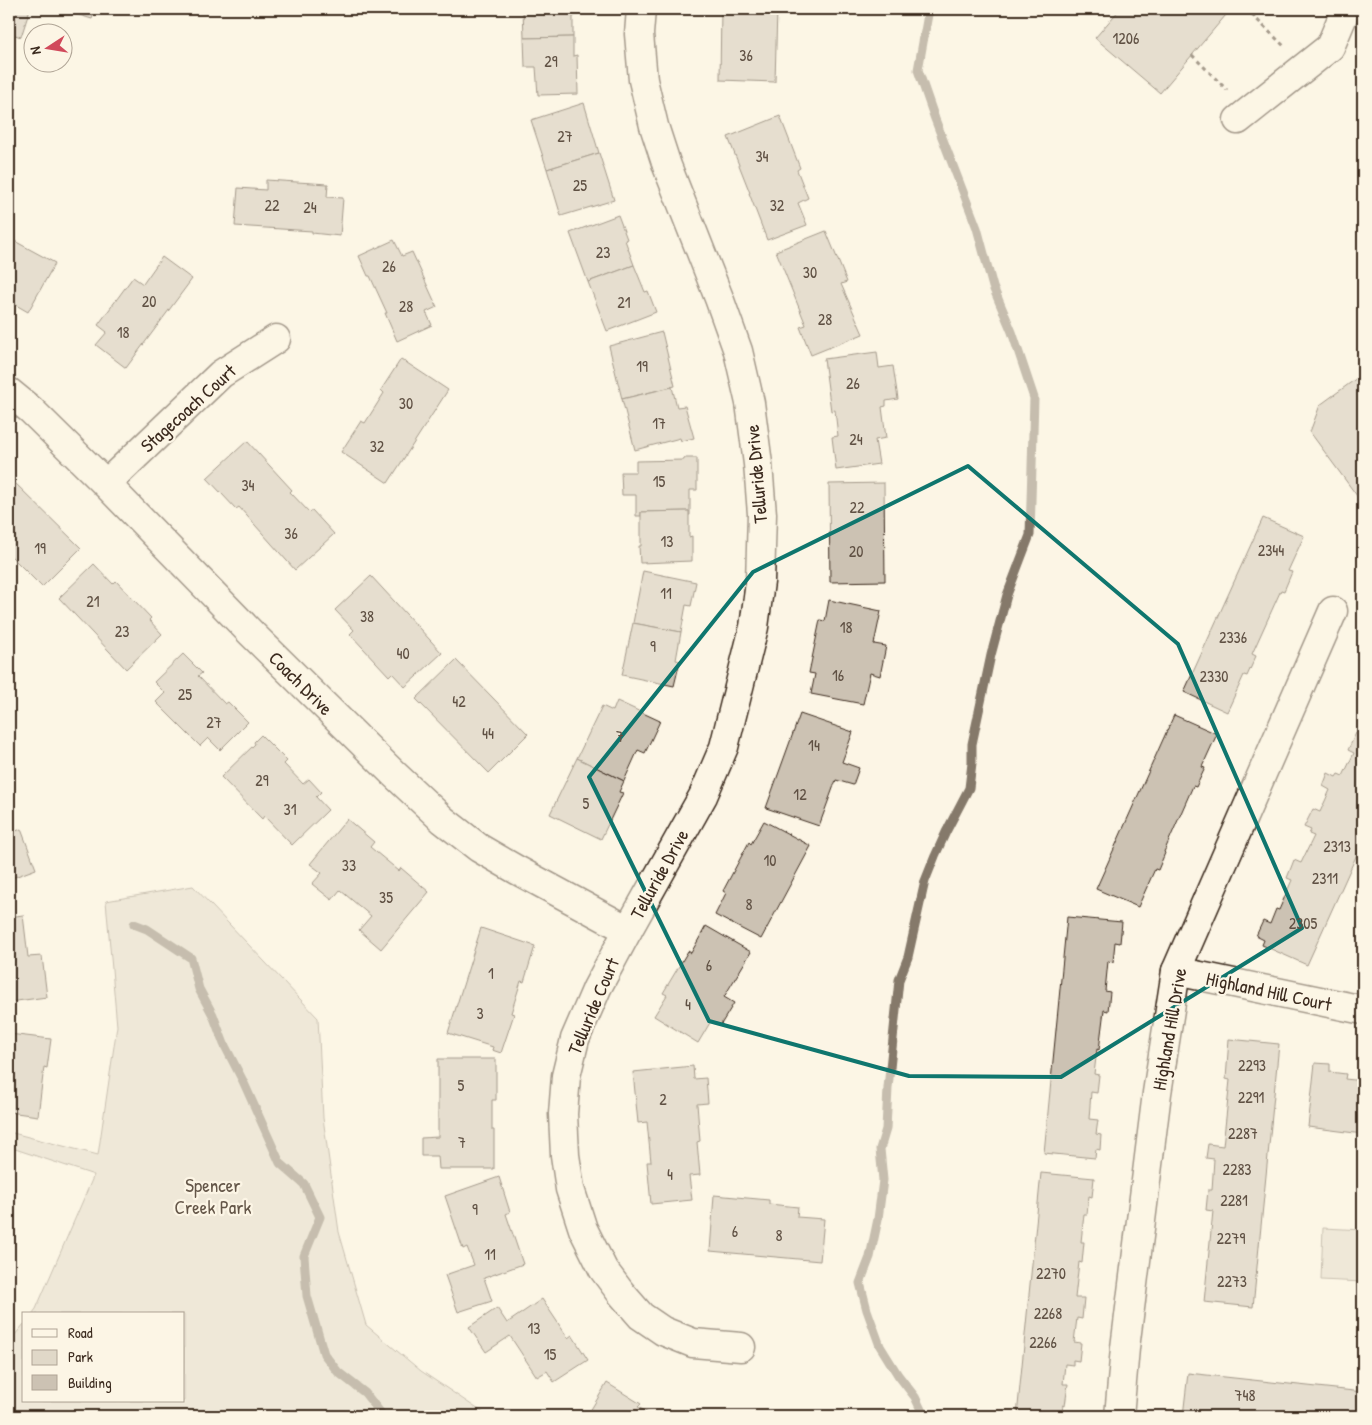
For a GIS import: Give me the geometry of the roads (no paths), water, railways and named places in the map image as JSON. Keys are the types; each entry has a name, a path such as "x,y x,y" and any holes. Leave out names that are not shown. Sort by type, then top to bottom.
{"street":[{"name":"Telluride Drive","path":"628,930 703,796 724,746 754,627 760,582 762,514 750,403 738,350 667,166 654,126 643,80 640,34 641,9"},
{"path":"1244,116 1330,47 1346,9"},
{"name":"Stagecoach Court","path":"106,484 222,374 276,339"},
{"name":"Coach Drive","path":"9,392 31,410 106,484 251,633 442,820 479,848 628,930"},
{"name":"Highland Hill Drive","path":"1120,1416 1125,1348 1157,1093 1176,971 1333,611"},
{"name":"Telluride Court","path":"628,930 597,988 575,1040 566,1076 563,1114 565,1155 570,1189 583,1229 603,1269 641,1316 663,1331 694,1343 741,1347"},
{"name":"Highland Hill Court","path":"1176,971 1363,1010"}],"waterway":[{"path":"924,1416 915,1397 898,1375 880,1346 860,1283 870,1257 878,1219 883,1180 880,1149 886,1129 888,1088 899,980 908,957 925,881 946,832 969,788 972,744 991,655 1007,595 1030,535 1034,398 1012,332 993,287 977,228 918,70 929,9"},
{"path":"134,924 147,929 191,958 199,989 213,1015 224,1044 280,1163 304,1184 320,1217 304,1256 307,1296 324,1354 338,1372 365,1393 383,1416"}],"park label":[{"name":"Spencer Creek Park","path":"213,1196"}]}
